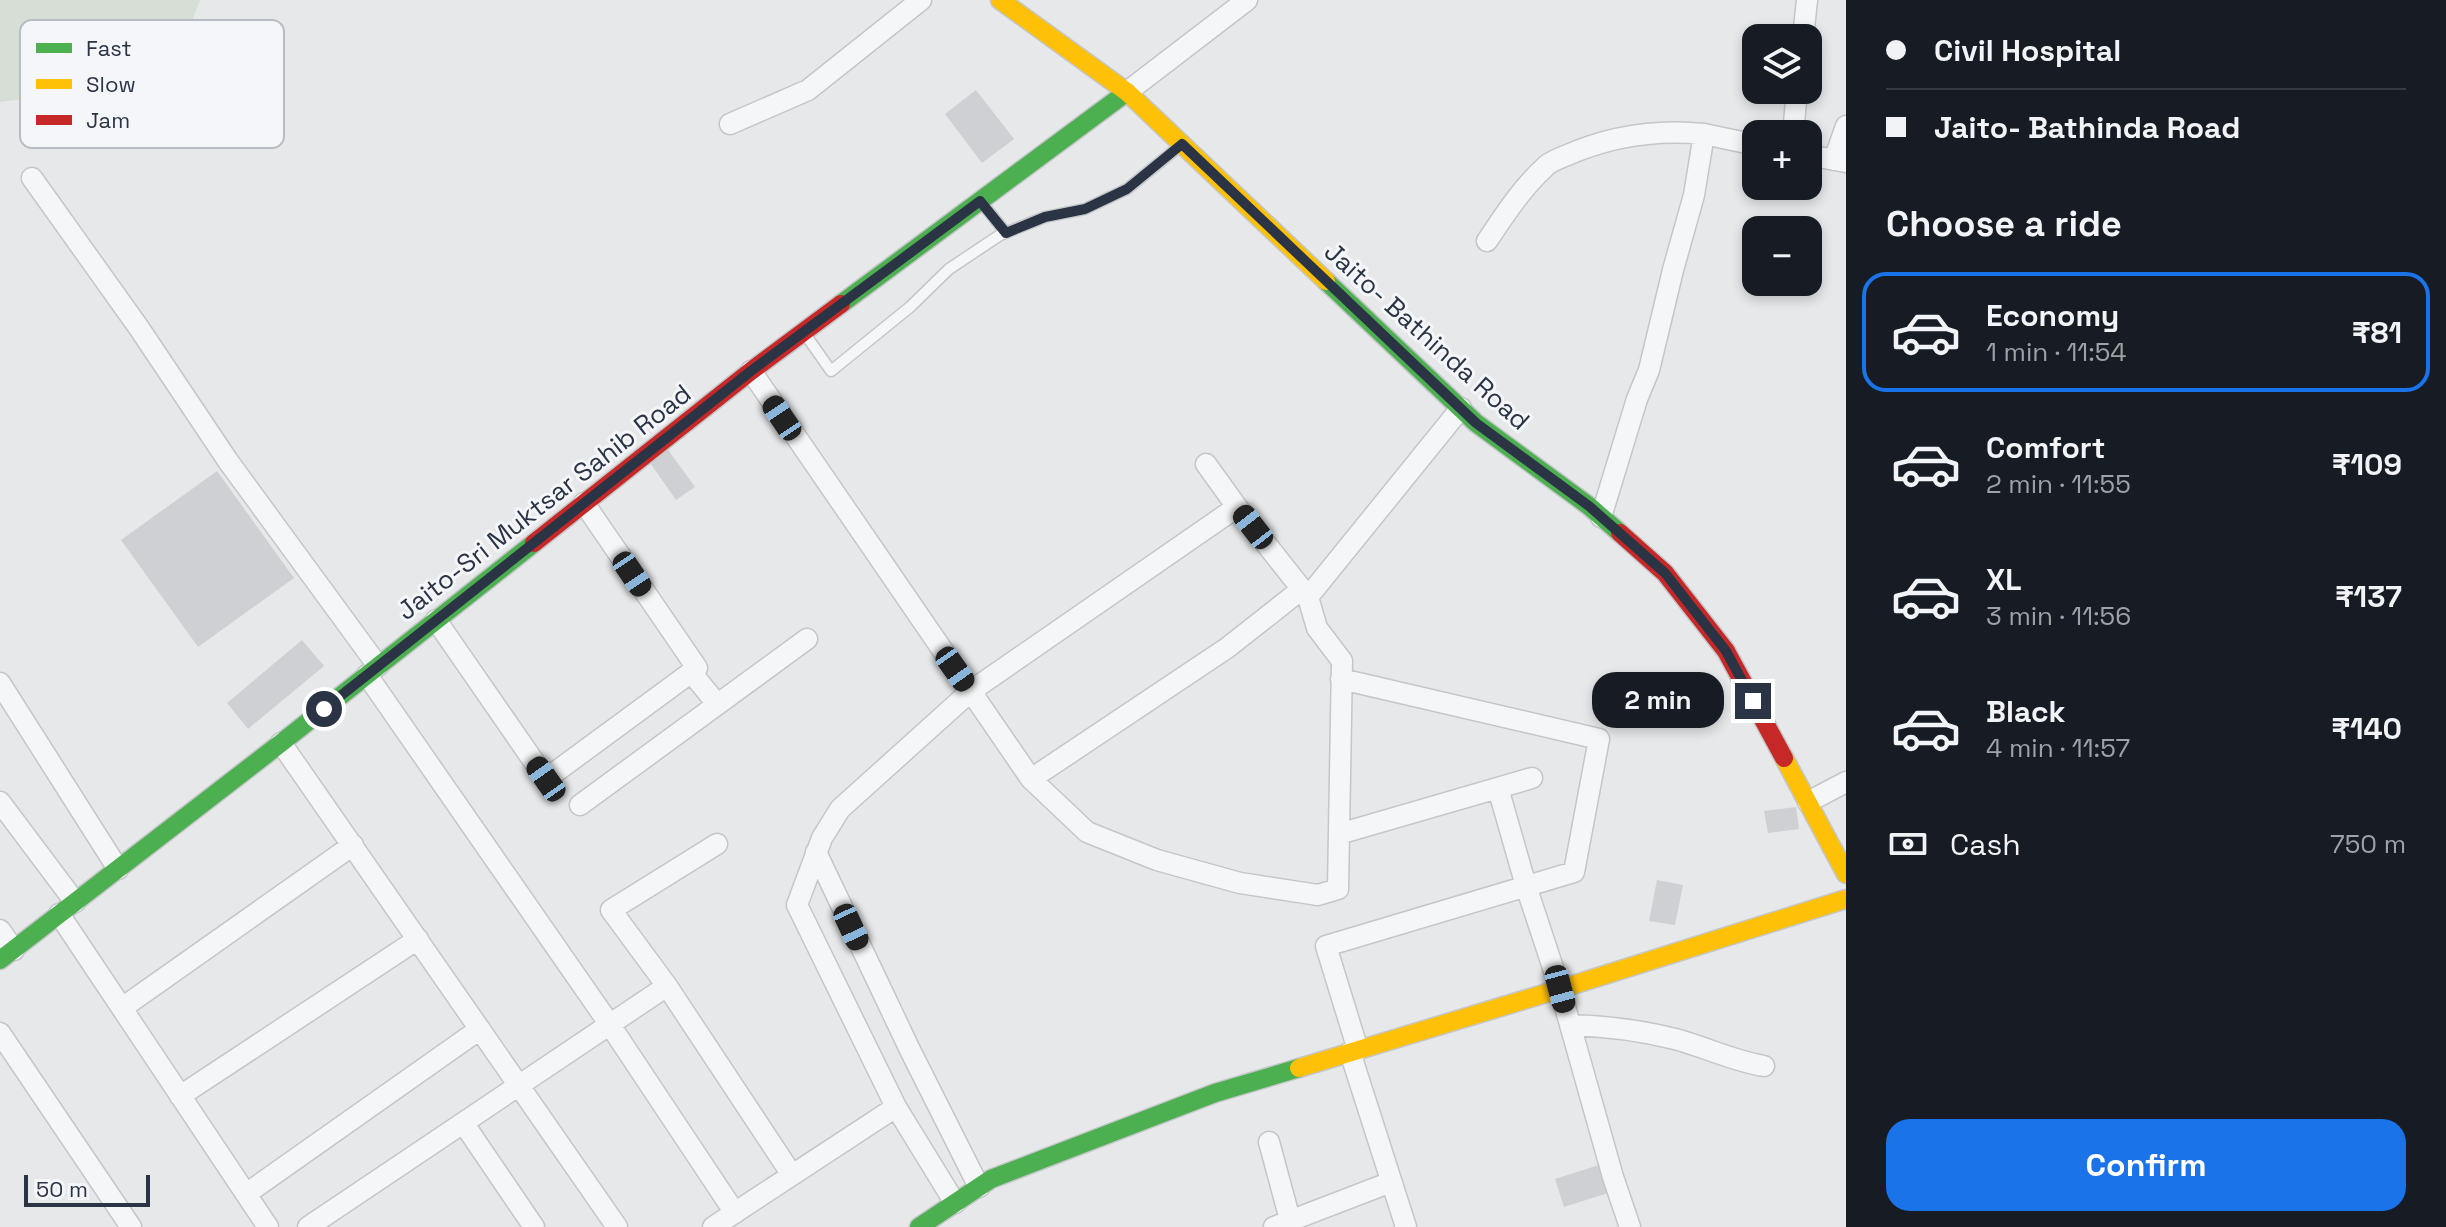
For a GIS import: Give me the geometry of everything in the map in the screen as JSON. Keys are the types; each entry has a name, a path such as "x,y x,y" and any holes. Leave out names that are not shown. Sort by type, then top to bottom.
{"street":[{"path":"730,124 808,90 921,0"},
{"name":"Jaito- Bathinda Road","path":"1000,0 1127,92 1476,423 1601,517 1665,573 1726,651 1846,874"},
{"path":"1127,92 1247,0"},
{"path":"1804,24 1807,0"},
{"name":"Jaito-Sri Muktsar Sahib Road","path":"7,955 281,743 751,371 1127,92"},
{"path":"1840,161 1846,126"},
{"path":"1487,241 1509,208 1546,165 1581,149 1634,134 1680,131 1742,142"},
{"path":"1601,517 1637,399 1649,370 1694,195 1704,134"},
{"path":"32,178 139,328 372,671 735,1213"},
{"path":"751,371 1031,779 1087,832 1157,860 1240,883 1318,895 1338,889 1342,661 1317,628 1305,593 1206,464"},
{"path":"1031,779 1305,593 1461,408"},
{"path":"436,620 546,779 697,668 584,503"},
{"path":"955,1203 896,1107 797,905 816,852 840,809 971,691 1237,507"},
{"path":"580,805 807,639"},
{"path":"691,672 717,704"},
{"path":"1341,679 1599,739 1574,872 1326,946 1406,1227"},
{"path":"0,683 118,869"},
{"path":"281,743 617,1227"},
{"path":"1339,834 1532,778"},
{"path":"1808,802 1846,782"},
{"path":"1498,788 1630,1227"},
{"path":"0,802 67,908 122,1008 268,1227"},
{"path":"717,844 611,910 667,986 792,1175"},
{"path":"122,1008 353,845"},
{"path":"816,852 979,1187"},
{"path":"919,1227 991,1179 1215,1093 1846,899"},
{"path":"0,930 7,955"},
{"path":"180,1096 418,939"},
{"path":"308,1227 667,986"},
{"path":"1570,1025 1613,1026 1677,1040 1742,1062 1764,1066"},
{"path":"246,1194 480,1029"},
{"path":"0,1033 131,1227"},
{"path":"713,1227 896,1107"},
{"path":"464,1124 534,1227"},
{"path":"1269,1142 1285,1225 1391,1182"}],"lane":[{"path":"803,332 831,371 910,307 949,269 1006,233 1045,217 1085,209 1127,189 1182,144"},
{"path":"980,201 1006,233"}],"shaded area":[{"path":"0,0 200,0 192,20 20,20 20,99 0,102"}],"building":[{"path":"976,90 1014,139 982,163 945,114"},
{"path":"666,447 695,487 676,500 648,460"},
{"path":"217,471 294,578 198,647 121,540"},
{"path":"302,640 324,666 248,729 227,703"},
{"path":"1796,807 1799,829 1768,833 1764,811"},
{"path":"1657,880 1683,885 1675,925 1649,921"},
{"path":"1599,1165 1608,1193 1564,1207 1555,1179"}],"traffic: fast":[{"path":"841,304 1127,92"},
{"path":"1326,281 1476,423 1589,506 1620,533"},
{"path":"0,960 534,543"},
{"path":"919,1227 991,1179 1215,1093 1299,1068"}],"traffic: slow":[{"path":"1000,0 1127,92 1326,281"},
{"path":"1784,758 1846,874"},
{"path":"1299,1068 1846,899"}],"traffic: jam":[{"path":"534,543 751,371 841,304"},
{"path":"1620,533 1665,573 1726,651 1784,758"}],"route":[{"path":"324,709 751,371 980,201 1006,233 1045,217 1085,209 1127,189 1182,144 1476,423 1589,506 1665,573 1726,651 1753,701"}]}
